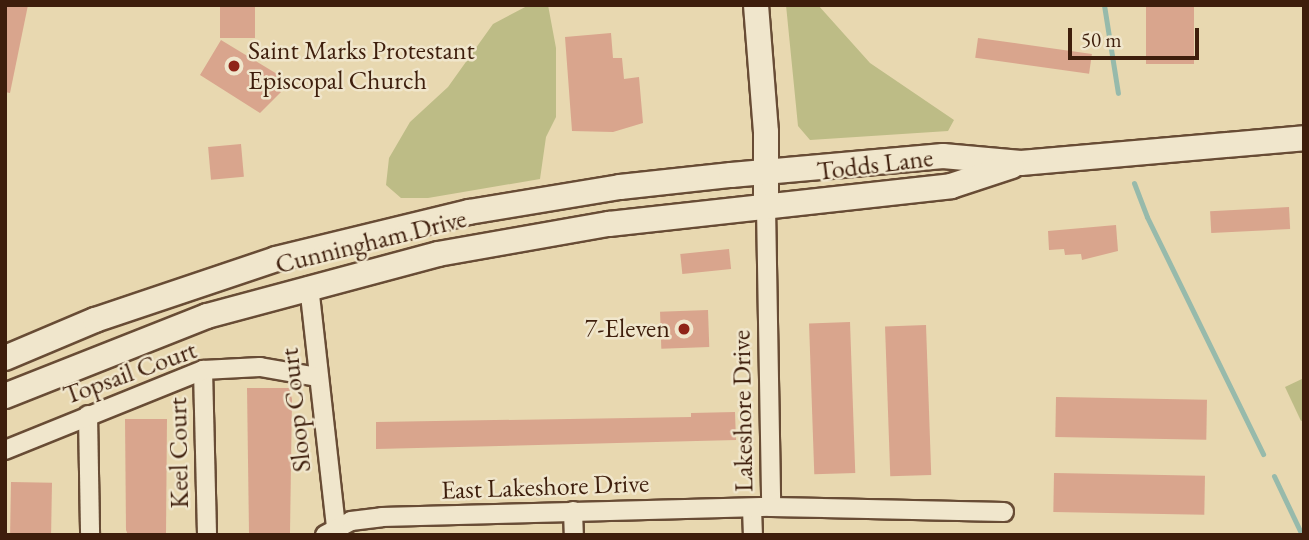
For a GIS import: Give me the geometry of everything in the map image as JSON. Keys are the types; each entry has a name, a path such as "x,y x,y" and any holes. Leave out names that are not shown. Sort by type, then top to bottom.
{"main road":[{"path":"756,5 767,172 766,207"},
{"name":"Todds Lane","path":"767,172 943,156 1021,163 1304,138"},
{"name":"Todds Lane","path":"766,207 951,186 1021,163"},
{"name":"Cunningham Drive","path":"5,358 187,288 352,237 620,187 767,172"},
{"name":"Cunningham Drive","path":"5,396 165,331 309,286 532,236 766,207"}],"street":[{"name":"Lakeshore Drive","path":"766,207 771,507 1004,512"},
{"name":"Sloop Court","path":"309,286 330,531"},
{"name":"Topsail Court","path":"5,450 203,370 260,367 318,377"},
{"name":"Keel Court","path":"203,370 207,535"},
{"path":"88,415 90,535"},
{"name":"East Lakeshore Drive","path":"330,531 367,518 771,507"},
{"path":"752,508 753,535"},
{"path":"573,511 574,535"}],"shaded area":[{"path":"529,5 548,5 556,48 556,117 546,137 540,179 428,198 401,198 386,185 389,158 410,122 448,87 493,24"},
{"path":"786,5 818,5 870,63 954,120 948,131 810,140 798,126"},
{"path":"1304,378 1304,420 1301,421 1285,387"}],"building":[{"path":"5,5 28,5 10,93 5,92"},
{"path":"220,5 255,5 255,38 220,38"},
{"path":"1146,5 1194,5 1194,64 1146,64"},
{"path":"611,33 613,58 622,58 624,79 639,77 643,123 613,132 572,131 565,37"},
{"path":"978,38 1092,54 1089,74 975,58"},
{"name":"Saint Marks Protestant Episcopal Church","path":"221,40 282,77 275,88 281,92 260,113 200,75"},
{"path":"241,144 244,177 211,180 208,147"},
{"path":"1289,207 1290,229 1211,233 1210,211"},
{"path":"1116,225 1118,251 1082,260 1081,254 1065,255 1064,249 1049,250 1048,231"},
{"path":"729,249 731,269 682,274 680,254"},
{"name":"7-Eleven","path":"708,310 709,347 661,349 660,312"},
{"path":"850,322 855,473 814,474 809,323"},
{"path":"926,325 931,475 890,476 885,326"},
{"path":"247,388 289,388 292,399 290,533 249,533"},
{"path":"1056,397 1207,400 1206,440 1055,437"},
{"path":"735,412 736,440 376,449 376,422 691,417 691,413"},
{"path":"125,419 167,419 166,535 128,535 126,530"},
{"path":"1054,473 1205,476 1204,515 1053,512"},
{"path":"11,482 52,483 51,535 10,535"}],"waterway":[{"path":"1104,5 1118,93"},
{"path":"1134,183 1147,217 1263,454"},
{"path":"1274,476 1302,535"}],"place":[{"name":"Saint Marks Protestant Episcopal Church","path":"234,66"},
{"name":"7-Eleven","path":"684,329"}]}
